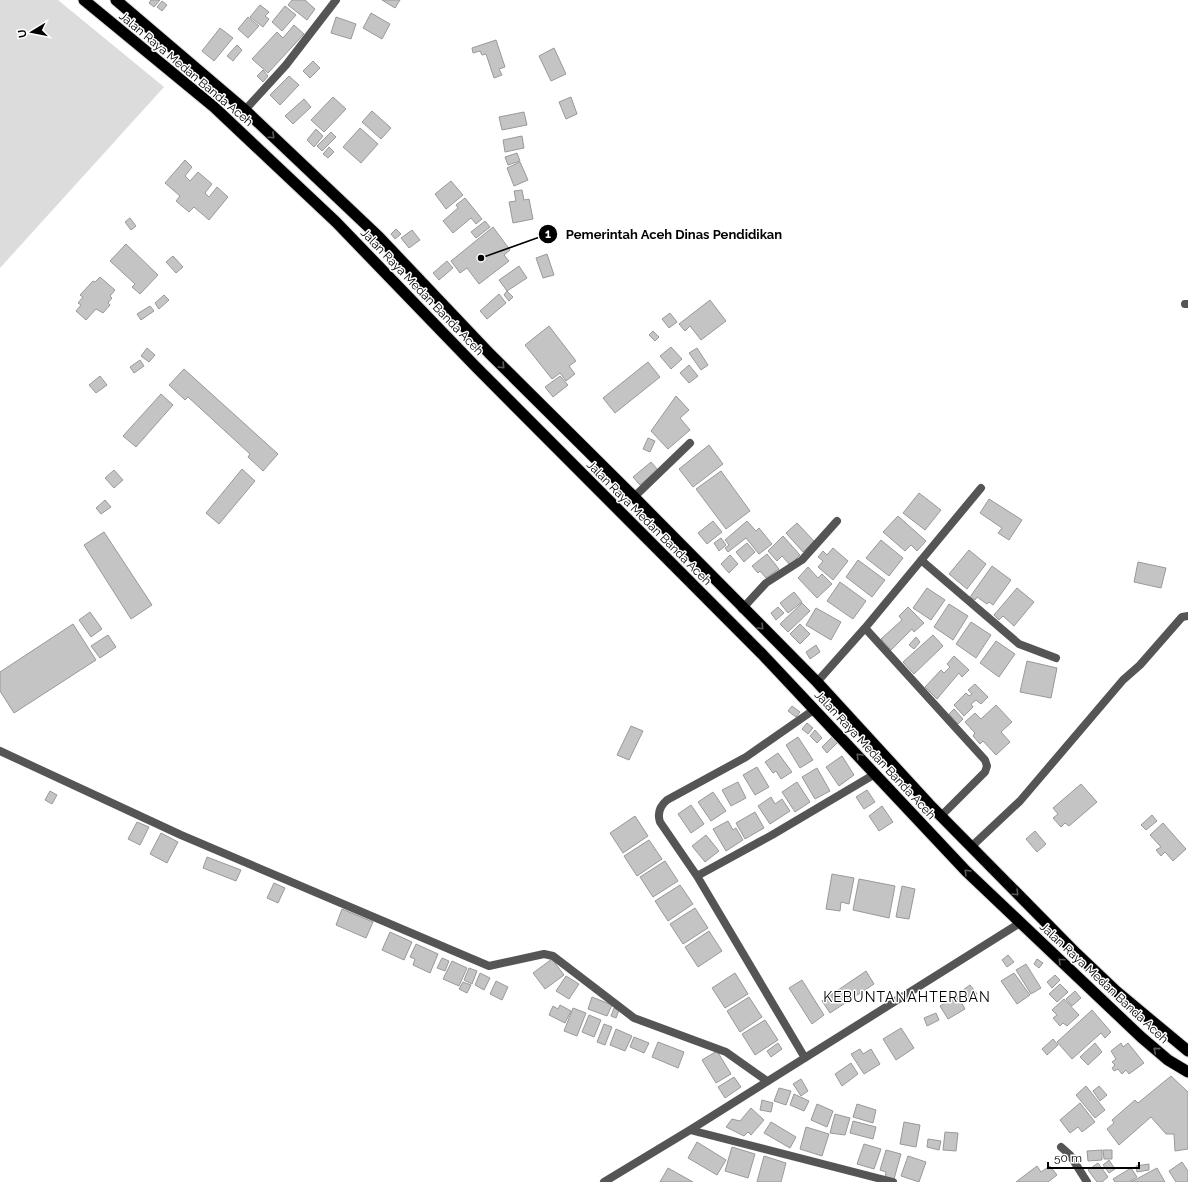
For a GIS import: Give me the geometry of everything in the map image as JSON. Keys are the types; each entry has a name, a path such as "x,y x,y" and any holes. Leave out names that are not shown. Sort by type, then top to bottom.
{"highway":[{"name":"Jalan Raya Medan Banda Aceh","path":"84,0 214,107 336,222 476,367 815,709 966,871 1141,1036 1168,1060 1188,1072"},
{"name":"Jalan Raya Medan Banda Aceh","path":"116,0 244,110 379,237 490,354 817,682 929,804 1076,953 1116,990 1188,1051"},
{"path":"476,367 490,354"},
{"path":"669,562 682,547"},
{"path":"915,817 929,804"}],"street":[{"path":"244,110 286,65 336,0"},
{"path":"634,497 690,443"},
{"path":"817,682 865,628 981,488"},
{"path":"742,608 766,583 802,560 837,522"},
{"path":"921,560 1019,644 1056,658"},
{"path":"971,847 1020,801 1123,680 1140,665 1182,617 1188,616"},
{"path":"865,628 985,760 987,766 985,772 941,816"},
{"path":"805,1058 697,876 660,822 658,816 662,804 673,796 746,757 815,709"},
{"path":"0,751 181,835 489,966 544,954 553,956 634,1018 726,1052 767,1081"},
{"path":"697,876 875,774"},
{"path":"604,1182 690,1130 1020,923"},
{"path":"690,1130 893,1182"},
{"path":"1061,1147 1070,1156 1087,1182"}],"shaded area":[{"path":"0,0 58,0 164,87 0,268"}],"building":[{"path":"151,0 160,0 154,7 149,3"},
{"path":"292,0 305,0 315,9 307,20 288,5"},
{"path":"382,0 400,0 395,8"},
{"path":"162,1 167,5 162,11 157,7"},
{"path":"260,5 269,12 265,16 269,19 263,27 250,17"},
{"path":"285,6 296,15 282,31 272,22"},
{"path":"371,13 390,24 382,39 363,28"},
{"path":"248,17 259,26 248,38 238,29"},
{"path":"336,17 356,24 351,39 331,33"},
{"path":"294,25 304,34 268,73 252,59 277,32 283,38"},
{"path":"220,28 233,38 214,61 202,51"},
{"path":"496,40 505,67 499,69 502,75 494,78 486,54 482,55 480,51 473,53 472,48"},
{"path":"237,45 242,50 233,61 227,56"},
{"path":"554,48 566,74 551,81 539,56"},
{"path":"313,61 320,68 310,78 303,71"},
{"path":"263,70 268,76 263,82 257,76"},
{"path":"289,76 299,85 280,105 270,95"},
{"path":"333,97 346,109 324,132 311,120"},
{"path":"571,97 577,114 566,119 559,102"},
{"path":"304,99 311,107 293,124 285,116"},
{"path":"372,111 391,128 381,139 362,122"},
{"path":"524,112 527,125 502,130 499,117"},
{"path":"360,128 378,144 361,163 343,147"},
{"path":"316,129 323,136 314,147 307,140"},
{"path":"331,132 336,137 322,151 317,146"},
{"path":"522,136 524,148 505,152 503,140"},
{"path":"329,147 334,152 328,158 323,154"},
{"path":"517,153 520,161 508,165 505,157"},
{"path":"185,160 192,167 185,176 190,181 198,172 212,184 205,193 209,197 217,187 228,197 209,220 194,207 189,212 176,201 180,196 165,183"},
{"path":"520,162 528,180 514,186 507,168"},
{"path":"451,181 463,195 446,209 435,194"},
{"path":"522,190 524,200 529,199 533,219 513,223 509,202 516,201 514,191"},
{"path":"465,198 482,219 476,224 471,218 453,233 443,221 458,208 456,205"},
{"path":"130,218 136,226 131,230 125,222"},
{"path":"485,221 490,227 476,238 471,232"},
{"path":"493,227 510,250 504,255 509,261 479,284 467,268 460,273 451,261"},
{"path":"396,229 401,234 395,239 391,234"},
{"path":"412,230 420,240 409,248 401,238"},
{"path":"126,244 158,275 140,294 132,287 135,284 110,261"},
{"path":"547,254 554,275 543,278 536,258"},
{"path":"173,256 183,267 176,273 166,262"},
{"path":"447,261 453,268 439,280 433,273"},
{"path":"519,266 527,278 507,291 499,280"},
{"path":"100,277 115,290 110,296 112,298 108,303 110,305 103,313 96,309 86,320 76,311 81,305 78,303 83,297 80,295 93,281 95,282"},
{"path":"507,291 513,297 509,301 504,295"},
{"path":"499,294 506,303 487,319 480,311"},
{"path":"164,295 169,300 159,309 155,303"},
{"path":"710,300 726,321 701,340 690,326 685,331 679,324"},
{"path":"150,306 154,311 141,320 137,314"},
{"path":"670,313 677,322 669,328 662,319"},
{"path":"549,326 576,361 569,366 575,374 566,381 560,373 552,379 525,345"},
{"path":"653,331 659,337 655,341 649,335"},
{"path":"671,347 682,359 671,369 660,356"},
{"path":"147,348 155,355 149,362 141,356"},
{"path":"697,348 708,365 701,370 689,353"},
{"path":"140,360 144,366 134,373 130,367"},
{"path":"648,362 660,377 615,413 603,398"},
{"path":"689,365 698,376 689,383 680,373"},
{"path":"184,369 278,454 263,471 248,457 250,454 188,397 185,400 169,385"},
{"path":"100,376 107,385 96,393 89,385"},
{"path":"560,376 568,385 553,397 545,387"},
{"path":"161,394 173,405 136,447 123,436"},
{"path":"676,396 689,410 680,418 690,430 668,449 651,431"},
{"path":"648,438 655,441 650,452 643,449"},
{"path":"709,445 723,464 693,487 679,469"},
{"path":"651,462 658,470 640,485 633,477"},
{"path":"242,469 255,481 219,524 206,513"},
{"path":"114,470 123,480 114,488 105,478"},
{"path":"721,471 750,511 726,529 696,489"},
{"path":"919,493 941,510 925,530 903,513"},
{"path":"989,499 1022,520 1009,540 998,533 1002,528 980,513"},
{"path":"105,500 111,507 101,514 96,508"},
{"path":"898,516 926,541 917,551 911,545 905,551 883,532"},
{"path":"713,521 722,532 707,544 698,533"},
{"path":"747,521 756,531 759,528 772,544 759,554 746,538 728,552 725,548 729,545 725,540"},
{"path":"797,523 814,541 803,552 786,533"},
{"path":"104,532 152,605 131,619 84,545"},
{"path":"783,536 800,555 790,565 782,556 777,561 768,551"},
{"path":"721,538 726,545 719,551 714,543"},
{"path":"881,540 903,558 889,576 866,558"},
{"path":"747,543 755,552 744,562 736,552"},
{"path":"833,548 848,561 833,580 818,567 823,561 818,557 823,551 827,555"},
{"path":"969,550 986,564 967,589 949,574"},
{"path":"767,554 779,569 766,578 760,571 758,573 752,566"},
{"path":"730,555 738,564 729,573 721,564"},
{"path":"858,560 885,580 872,597 846,577"},
{"path":"1138,562 1166,568 1161,588 1134,582"},
{"path":"992,566 1011,580 993,605 989,602 987,604 977,597 975,600 970,597"},
{"path":"808,567 818,578 822,574 832,584 817,598 798,578"},
{"path":"840,582 866,601 853,619 827,601"},
{"path":"927,588 945,600 931,620 913,608"},
{"path":"1017,588 1034,602 1014,626 1003,616 999,620 994,615"},
{"path":"794,592 802,602 788,613 780,603"},
{"path":"802,603 810,611 788,632 780,624"},
{"path":"949,604 968,616 953,640 934,627"},
{"path":"778,607 784,613 776,620 771,613"},
{"path":"908,607 924,623 914,632 912,629 891,650 881,639 902,620 899,616"},
{"path":"816,608 841,622 831,640 806,625"},
{"path":"90,612 102,629 91,637 79,620"},
{"path":"971,622 991,635 976,658 956,644"},
{"path":"73,624 96,660 14,713 0,691 0,672"},
{"path":"800,624 810,634 800,644 790,634"},
{"path":"108,635 116,647 100,658 91,646"},
{"path":"933,635 943,646 914,674 903,662"},
{"path":"916,637 920,642 914,649 909,645"},
{"path":"996,641 1015,654 999,677 980,663"},
{"path":"816,645 820,652 810,659 806,652"},
{"path":"954,656 969,670 962,677 959,673 937,699 925,687 941,670 944,673 950,667 947,664"},
{"path":"1027,661 1057,668 1051,698 1020,692"},
{"path":"975,684 988,697 981,704 976,700 971,704 973,707 964,716 954,705 966,693 969,696 972,694 968,690"},
{"path":"996,705 1012,722 1001,732 1010,742 996,755 983,741 980,744 973,736 975,733 965,722 975,713 981,719"},
{"path":"792,706 800,712 796,717 788,711"},
{"path":"954,709 963,719 958,724 949,714"},
{"path":"807,723 813,728 808,734 802,729"},
{"path":"631,726 643,731 629,760 617,755"},
{"path":"815,730 822,738 817,743 810,736"},
{"path":"798,737 813,760 800,768 786,745"},
{"path":"832,737 837,743 827,753 822,747"},
{"path":"778,753 792,772 781,779 776,771 773,773 765,762"},
{"path":"842,756 854,775 839,786 826,767"},
{"path":"757,767 769,787 755,795 743,775"},
{"path":"817,768 830,791 815,799 802,777"},
{"path":"738,782 746,798 731,806 722,790"},
{"path":"797,782 810,802 795,812 782,792"},
{"path":"1081,784 1097,802 1069,826 1065,823 1061,827 1053,818 1058,814 1053,808"},
{"path":"867,790 875,802 864,809 856,797"},
{"path":"50,791 57,795 52,804 45,800"},
{"path":"713,792 726,811 711,821 698,802"},
{"path":"771,797 775,804 782,799 790,811 770,824 758,806"},
{"path":"691,805 704,824 691,833 678,814"},
{"path":"882,806 893,822 879,831 869,816"},
{"path":"755,812 764,828 745,839 736,823"},
{"path":"1152,815 1157,821 1146,830 1141,825"},
{"path":"635,816 648,836 623,853 610,833"},
{"path":"728,821 733,830 736,828 743,840 726,851 713,829"},
{"path":"137,822 149,827 140,845 128,839"},
{"path":"1163,823 1186,849 1173,861 1165,852 1161,856 1156,850 1161,847 1150,835"},
{"path":"1035,831 1046,844 1037,852 1026,839"},
{"path":"161,833 178,842 167,863 150,854"},
{"path":"706,835 719,851 705,862 692,846"},
{"path":"649,840 662,859 637,876 624,856"},
{"path":"207,857 241,870 236,881 203,868"},
{"path":"665,861 678,881 653,897 640,877"},
{"path":"832,874 854,878 849,904 841,902 840,911 826,909"},
{"path":"859,879 895,886 889,918 853,910"},
{"path":"274,883 285,888 278,903 267,898"},
{"path":"680,885 693,904 668,921 655,901"},
{"path":"902,886 915,889 909,919 896,917"},
{"path":"695,908 708,928 683,944 670,924"},
{"path":"342,909 373,922 366,938 336,925"},
{"path":"709,931 722,951 698,967 685,947"},
{"path":"390,932 412,942 404,960 382,950"},
{"path":"416,944 438,954 430,973 413,965 415,959 410,957"},
{"path":"1008,955 1014,962 1007,967 1002,960"},
{"path":"442,958 449,961 445,971 437,968"},
{"path":"552,959 564,975 545,989 533,973"},
{"path":"1037,959 1043,963 1039,968 1034,964"},
{"path":"452,961 467,968 459,986 443,979"},
{"path":"1026,964 1041,988 1031,994 1016,970"},
{"path":"469,968 477,971 472,984 464,980"},
{"path":"866,971 874,984 830,1013 822,1001"},
{"path":"480,973 490,978 484,990 475,985"},
{"path":"735,973 748,994 725,1008 712,988"},
{"path":"1014,973 1030,995 1017,1004 1001,981"},
{"path":"1055,975 1060,980 1052,988 1047,982"},
{"path":"566,976 579,984 569,999 556,991"},
{"path":"802,980 824,1015 812,1024 789,988"},
{"path":"496,981 508,987 502,1000 490,994"},
{"path":"463,982 471,985 467,993 459,989"},
{"path":"1060,984 1068,992 1057,1002 1049,994"},
{"path":"970,985 977,994 969,1000 963,990"},
{"path":"1075,991 1081,998 1072,1006 1066,999"},
{"path":"957,995 965,1009 948,1019 940,1006"},
{"path":"592,997 612,1005 607,1016 588,1009"},
{"path":"749,997 762,1017 740,1032 727,1011"},
{"path":"1064,999 1079,1015 1067,1026 1063,1023 1060,1026 1053,1018 1057,1015 1052,1010"},
{"path":"560,1005 571,1011 565,1023 549,1015 553,1006 558,1009"},
{"path":"573,1008 586,1013 577,1036 564,1031"},
{"path":"614,1008 619,1010 616,1018 611,1016"},
{"path":"1092,1010 1111,1032 1105,1038 1101,1033 1072,1059 1057,1042"},
{"path":"936,1013 939,1020 927,1026 924,1018"},
{"path":"589,1015 601,1020 594,1037 582,1032"},
{"path":"765,1020 778,1040 755,1055 742,1034"},
{"path":"604,1024 612,1027 605,1045 597,1042"},
{"path":"901,1028 914,1048 896,1060 883,1039"},
{"path":"616,1029 632,1036 625,1051 610,1045"},
{"path":"634,1037 649,1043 644,1053 630,1047"},
{"path":"1053,1039 1058,1045 1047,1055 1042,1049"},
{"path":"658,1042 684,1052 678,1068 652,1057"},
{"path":"778,1043 782,1049 771,1057 767,1051"},
{"path":"1095,1043 1102,1052 1088,1065 1080,1057"},
{"path":"1121,1043 1123,1047 1128,1043 1144,1063 1129,1074 1126,1070 1122,1074 1118,1069 1114,1071 1112,1068 1115,1065 1112,1062 1116,1059 1111,1051"},
{"path":"860,1049 863,1054 871,1049 880,1064 864,1074 851,1054"},
{"path":"717,1051 731,1074 716,1083 702,1060"},
{"path":"851,1063 858,1074 842,1086 835,1074"},
{"path":"1171,1076 1188,1092 1188,1149 1175,1151 1174,1134 1166,1134 1151,1117 1119,1145 1107,1129 1114,1123 1112,1120 1135,1100 1138,1103"},
{"path":"734,1077 741,1087 725,1098 718,1087"},
{"path":"801,1079 808,1091 801,1096 793,1084"},
{"path":"1086,1086 1105,1110 1095,1118 1076,1095"},
{"path":"1099,1086 1107,1095 1100,1101 1093,1091"},
{"path":"779,1088 791,1091 786,1105 774,1101"},
{"path":"794,1094 809,1101 804,1111 790,1105"},
{"path":"762,1100 773,1103 771,1112 760,1110"},
{"path":"1080,1103 1095,1122 1082,1132 1078,1127 1070,1133 1060,1120"},
{"path":"817,1104 833,1111 827,1127 811,1120"},
{"path":"857,1104 876,1110 873,1123 853,1117"},
{"path":"751,1108 764,1120 751,1135 748,1132 744,1136 726,1127 732,1119 740,1121"},
{"path":"835,1114 850,1118 845,1135 830,1133"},
{"path":"853,1121 876,1127 873,1139 850,1133"},
{"path":"771,1122 796,1137 790,1148 764,1133"},
{"path":"904,1122 920,1125 916,1147 900,1144"},
{"path":"806,1127 829,1134 822,1156 800,1149"},
{"path":"945,1132 958,1133 956,1151 943,1150"},
{"path":"928,1139 941,1141 939,1150 927,1147"},
{"path":"697,1142 726,1160 717,1175 688,1158"},
{"path":"864,1144 881,1149 874,1169 857,1164"},
{"path":"732,1147 755,1154 748,1178 725,1171"},
{"path":"886,1150 901,1154 894,1179 885,1177 886,1172 880,1170"},
{"path":"1102,1150 1102,1160 1088,1161 1087,1151"},
{"path":"1103,1150 1112,1150 1112,1159 1104,1159"},
{"path":"764,1156 786,1163 781,1182 757,1182"},
{"path":"908,1156 926,1162 919,1182 901,1176"},
{"path":"1109,1160 1115,1169 1109,1173 1103,1165"},
{"path":"1182,1162 1188,1171 1188,1182 1176,1182 1169,1171"},
{"path":"1098,1163 1108,1177 1102,1182 1097,1182 1088,1170"},
{"path":"1149,1164 1149,1170 1137,1172 1136,1166"},
{"path":"1037,1166 1041,1172 1050,1166 1057,1175 1048,1182 1016,1182"},
{"path":"668,1168 693,1182 660,1182"},
{"path":"1131,1168 1137,1177 1129,1182 1115,1182 1113,1179"},
{"path":"1157,1168 1165,1182 1131,1182"}],"place":[{"name":"Pemerintah Aceh Dinas Pendidikan","path":"481,258"}],"district":[{"name":"KEBUNTANAHTERBAN","path":"907,997"}]}
